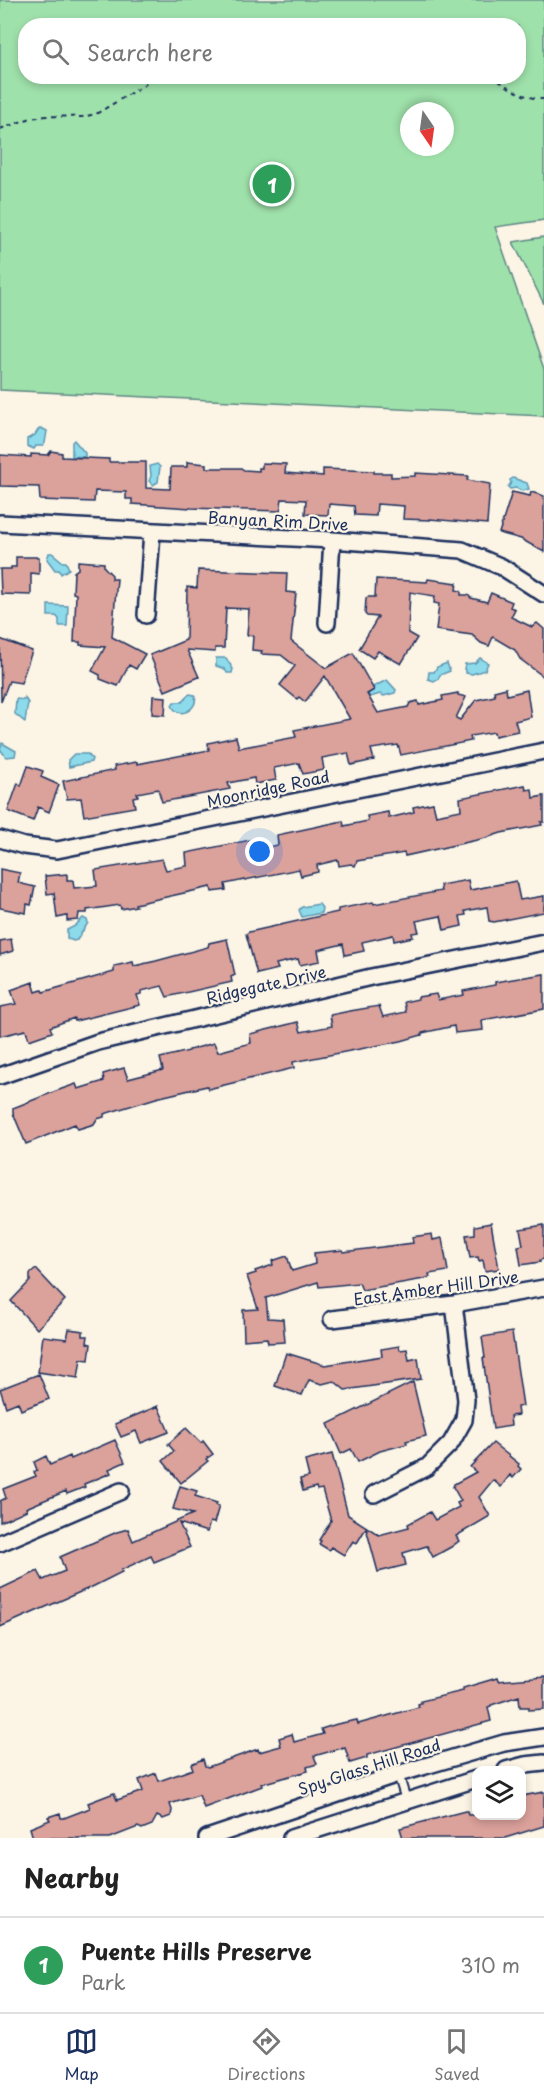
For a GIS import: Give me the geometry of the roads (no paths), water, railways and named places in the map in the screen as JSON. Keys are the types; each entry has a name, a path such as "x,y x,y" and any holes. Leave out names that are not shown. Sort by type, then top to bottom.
{"street":[{"name":"Banyan Rim Drive","path":"0,523 332,540 462,550 502,567 544,594"},
{"path":"146,615 152,532"},
{"path":"327,623 332,540"},
{"name":"Moonridge Road","path":"0,839 24,846 57,850 544,751"},
{"name":"Ridgegate Drive","path":"0,1076 98,1042 371,977 544,942"},
{"name":"East Amber Hill Drive","path":"332,1319 454,1304 544,1288"},
{"path":"374,1494 427,1467 452,1443 464,1420 466,1400 454,1304"},
{"path":"0,1543 121,1491"},
{"name":"Spy Glass Hill Road","path":"207,1838 398,1774 504,1743 544,1737"},
{"path":"521,1766 544,1763"},
{"path":"291,1838 472,1780"}],"lane":[{"path":"398,1774 406,1800"}],"water":[{"path":"41,428 47,431 43,446 36,446 34,449 27,446 27,439"},
{"path":"74,440 85,453 85,457 72,456"},
{"path":"157,464 160,467 158,482 153,485 149,481 150,466"},
{"path":"513,478 527,483 529,489 522,491 516,488 510,489 508,487"},
{"path":"49,553 66,562 69,569 61,574 59,570 55,570 47,559"},
{"path":"48,605 68,606 67,626 59,626 59,619 56,616 48,616"},
{"path":"216,658 226,658 233,669 232,673 227,673 225,669 216,666"},
{"path":"480,658 488,663 485,670 472,674 466,673 465,664 475,663"},
{"path":"447,663 450,671 440,675 434,681 428,679 429,672 434,672 437,667"},
{"path":"387,680 396,690 395,693 370,697 368,694 374,690 373,687"},
{"path":"189,694 195,695 191,709 183,713 175,710 172,705 174,702 182,702"},
{"path":"25,698 28,703 25,722 15,714 16,699 25,700"},
{"path":"2,743 16,751 15,756 6,757 0,749"},
{"path":"74,754 88,754 92,759 91,762 69,767 68,760"},
{"path":"319,904 322,908 321,913 302,917 299,910 302,907"},
{"path":"83,918 88,923 77,940 67,938 67,930"}],"place":[{"name":"Puente Hills Preserve","path":"272,184"}]}
